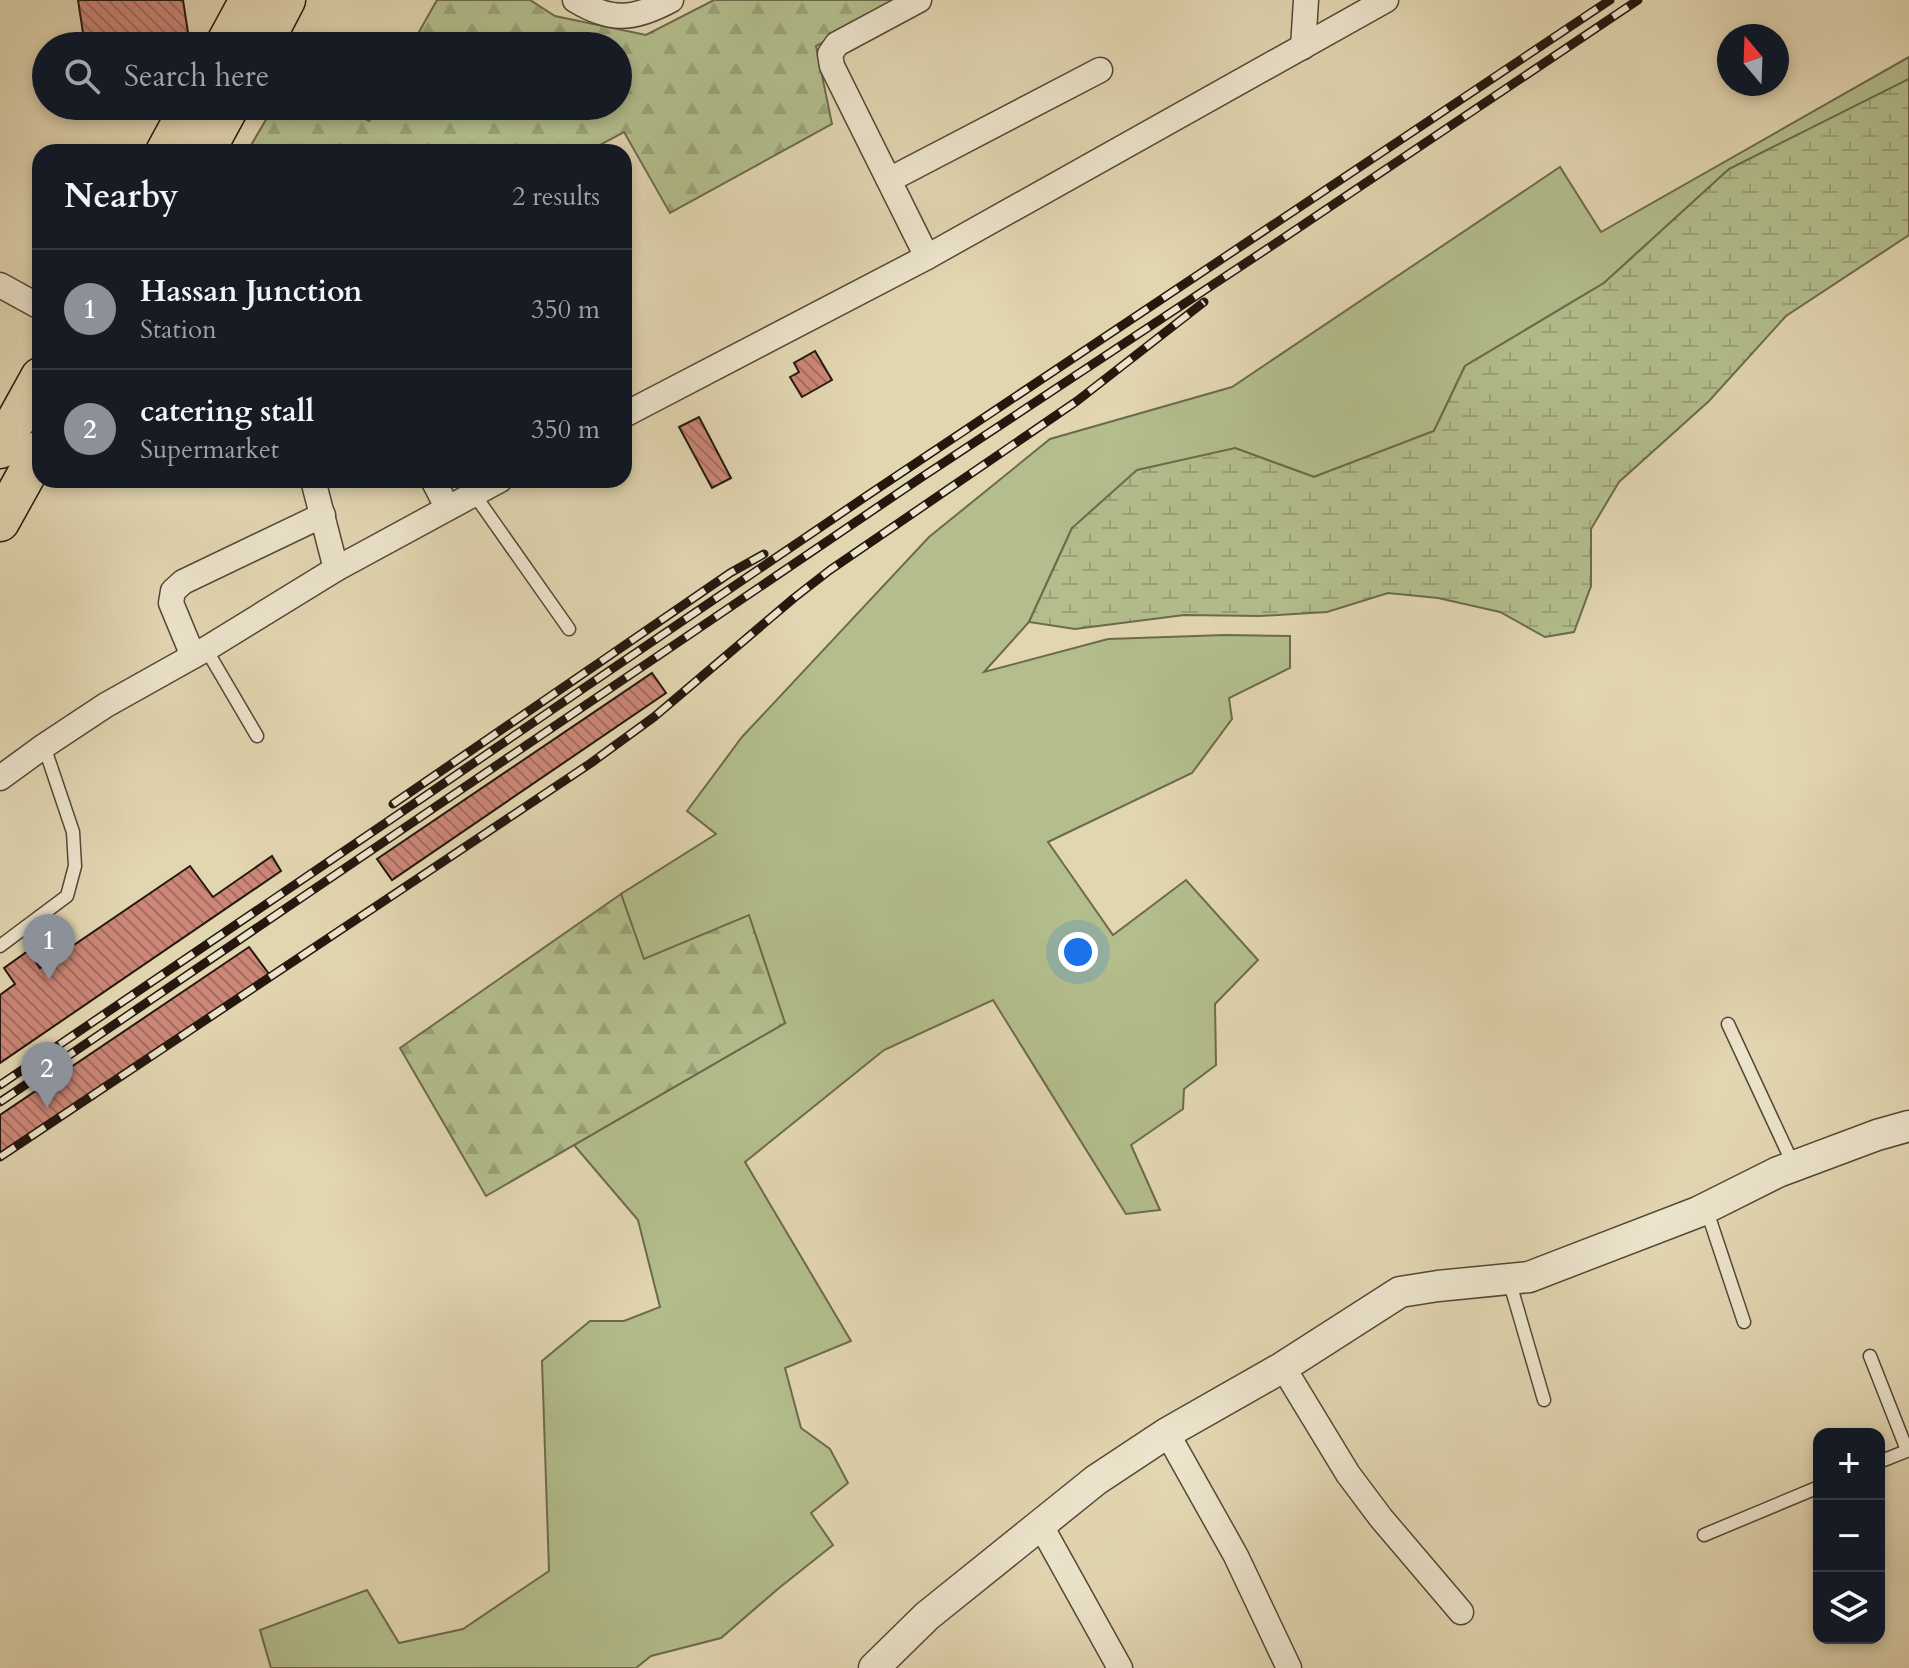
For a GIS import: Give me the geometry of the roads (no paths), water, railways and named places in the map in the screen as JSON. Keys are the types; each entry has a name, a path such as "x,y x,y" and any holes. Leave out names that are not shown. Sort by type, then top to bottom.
{"main road":[{"path":"232,32 249,0"},
{"path":"269,32 286,0"},
{"path":"169,144 182,120"},
{"path":"209,144 222,120"},
{"path":"0,449 32,391"},
{"path":"0,522 32,464"}],"street":[{"path":"575,0 594,12 621,17 652,10 671,0"},
{"path":"919,0 837,44 830,54 832,66 927,257"},
{"path":"1303,47 1306,0"},
{"path":"632,411 927,257 1386,0"},
{"path":"889,180 1100,70"},
{"path":"0,285 32,303"},
{"path":"315,488 336,569"},
{"path":"437,488 447,507"},
{"path":"0,778 106,705 336,569 485,488"},
{"path":"199,652 171,603 173,591 183,582 323,515"},
{"path":"874,1668 927,1616 1096,1480 1167,1433 1283,1367 1400,1292 1529,1277 1706,1208 1778,1172 1877,1135 1907,1132"},
{"path":"1283,1367 1348,1474 1461,1612"},
{"path":"1167,1433 1236,1556 1289,1668"},
{"path":"1040,1524 1120,1668"}],"lane":[{"path":"474,494 569,629"},
{"path":"199,652 257,736"},
{"path":"0,946 67,896 75,866 73,832 44,746"},
{"path":"1728,1024 1794,1166"},
{"path":"1706,1208 1744,1322"},
{"path":"1508,1279 1544,1400"},
{"path":"1870,1356 1908,1450 1885,1460"},
{"path":"1704,1535 1813,1490"}],"railway":[{"path":"0,1085 865,497 1610,0"},
{"path":"0,1102 922,477 1638,0"},
{"path":"0,1157 591,763 654,717 830,570 1077,401 1204,302"},
{"path":"393,804 730,573 764,554"}],"place":[{"name":"Hassan Junction","path":"49,980"},
{"name":"catering stall","path":"47,1108"}]}
